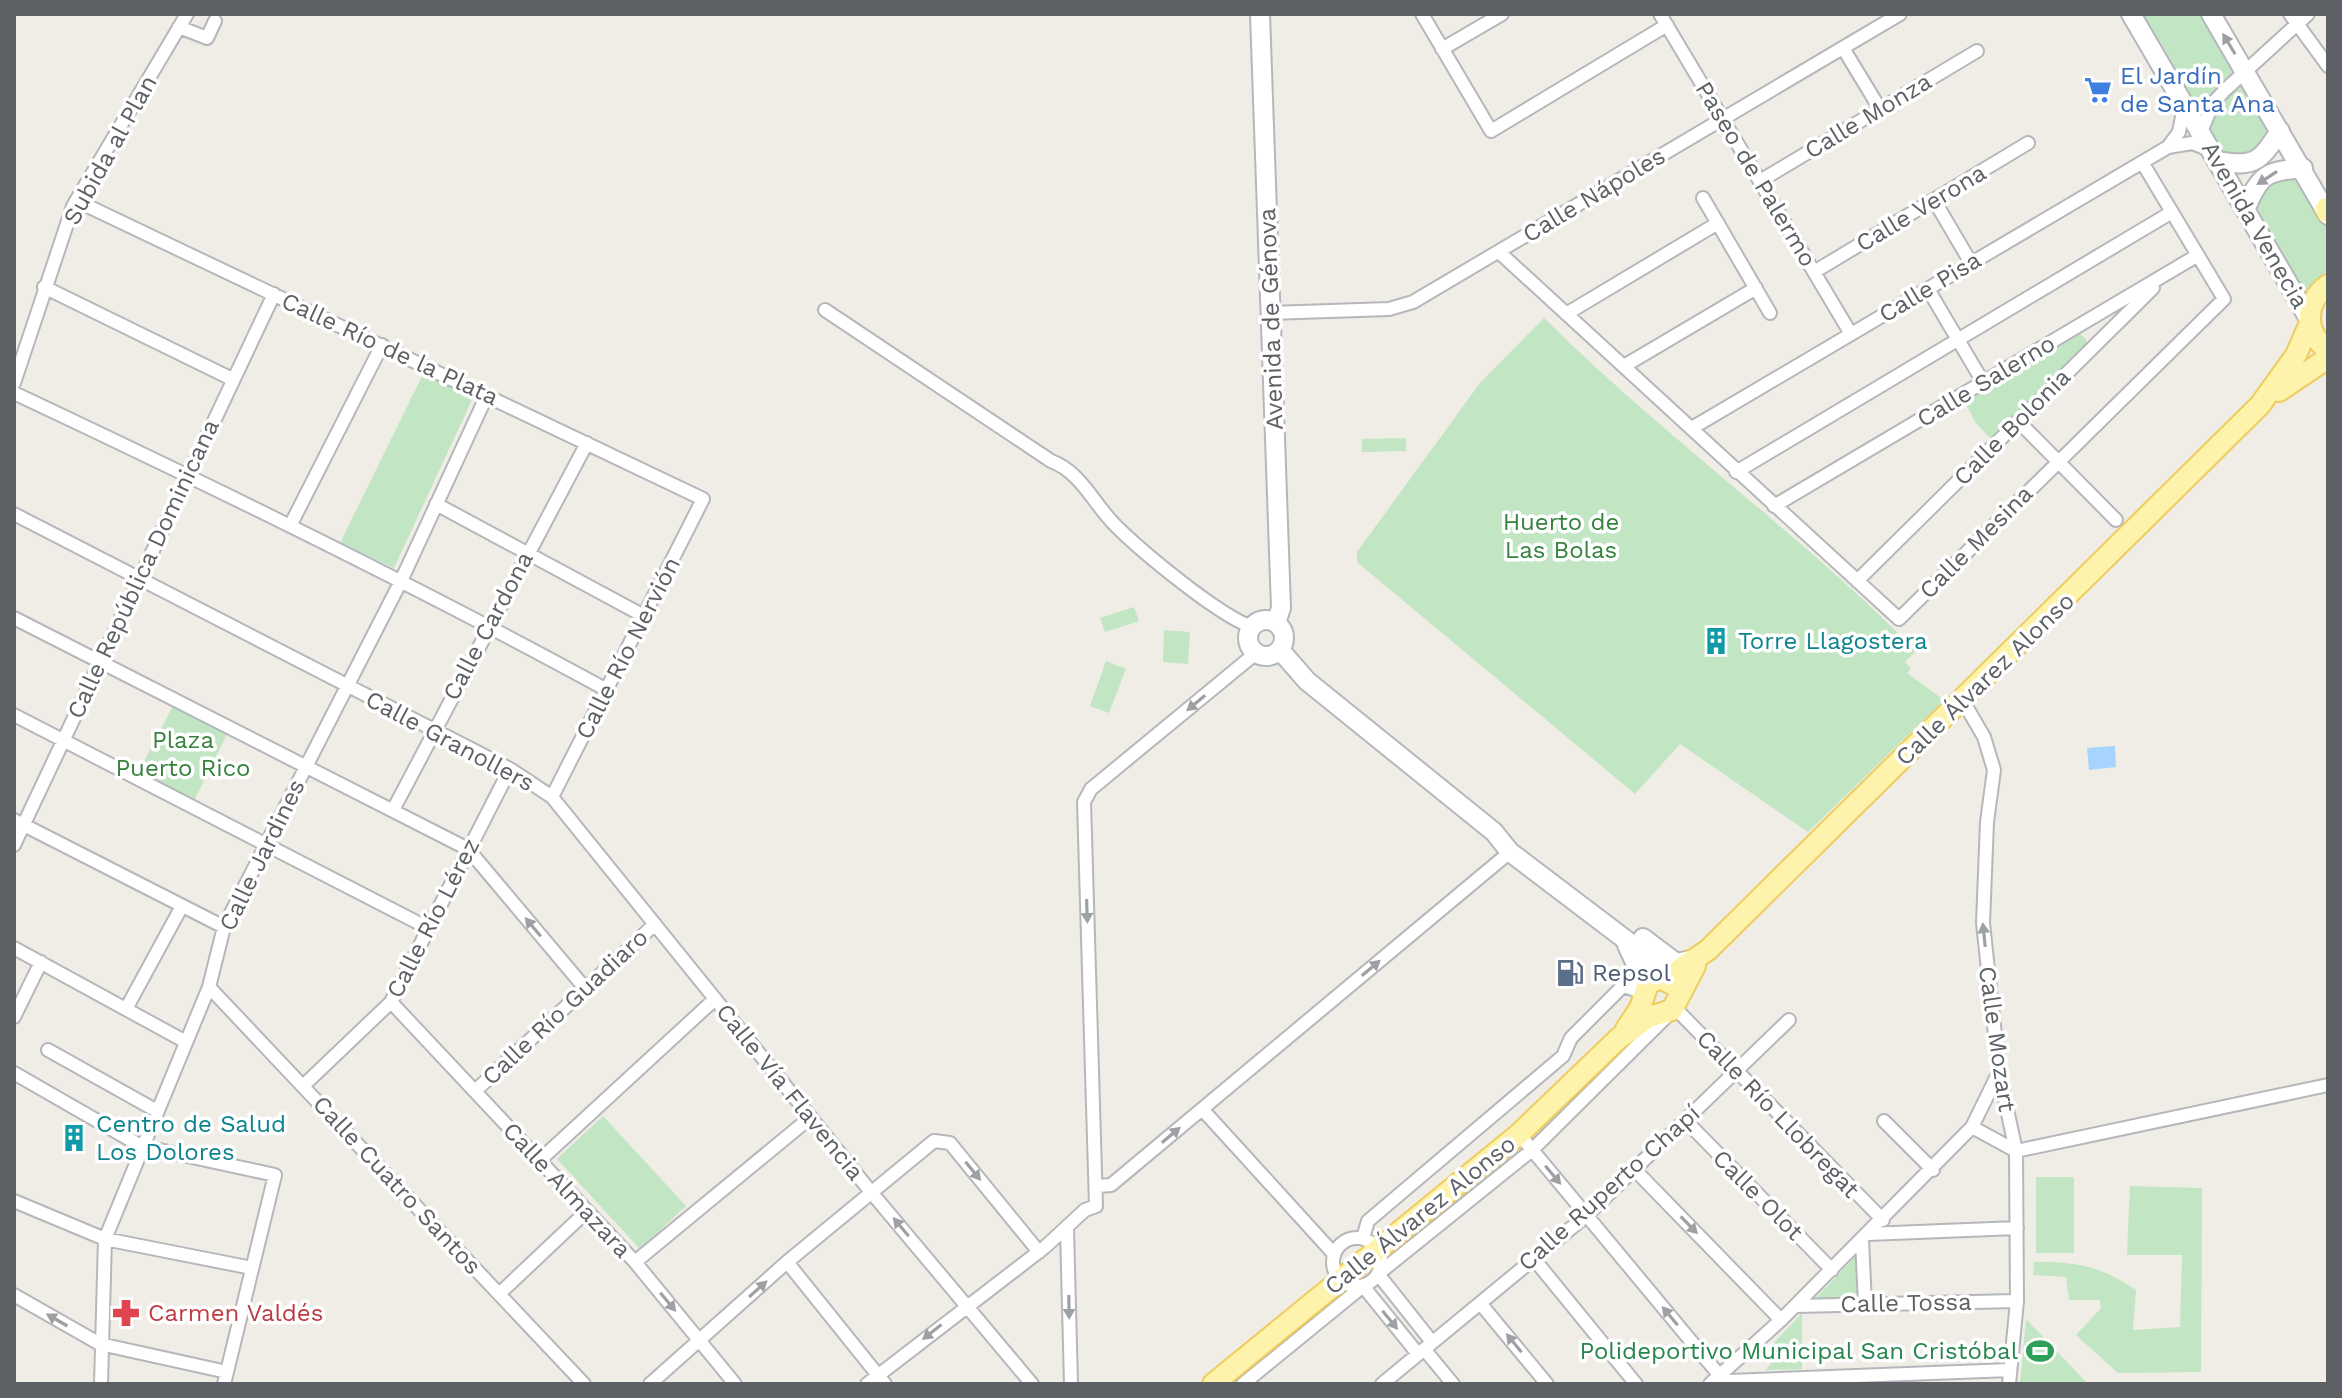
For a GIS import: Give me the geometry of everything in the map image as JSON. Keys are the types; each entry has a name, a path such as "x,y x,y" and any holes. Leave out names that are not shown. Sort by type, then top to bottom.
{"main road":[{"name":"Calle Álvarez Alonso","path":"1619,1038 1649,1017 1676,1005 1688,975 1703,954 2260,405 2296,355 2313,301 2328,285"},
{"path":"2309,321 2317,340 2328,350"},
{"name":"Calle Álvarez Alonso","path":"2260,405 2328,358"},
{"name":"Calle Álvarez Alonso","path":"1213,1384 1341,1280 1370,1244 1526,1142 1619,1038 1638,1012 1649,988 1703,954"},
{"path":"1676,987 1676,1005 1649,1010 1649,988 1676,987"}],"street":[{"name":"Subida al Plan","path":"14,383 44,287 77,201 187,14"},
{"name":"Avenida de Génova","path":"1260,14 1281,602 1276,623"},
{"path":"1422,14 1491,131 1664,20"},
{"path":"1442,49 1502,14"},
{"name":"Calle Nápoles","path":"1269,313 1398,308 1421,298 1900,14"},
{"name":"Avenida Venecia","path":"2131,14 2309,321"},
{"path":"2211,14 2327,211"},
{"path":"2245,72 2293,20 2308,14"},
{"name":"Paseo de Palermo","path":"1664,20 1851,334"},
{"path":"2293,20 2328,66"},
{"path":"179,27 207,38 215,21"},
{"path":"1843,48 1880,109"},
{"name":"Calle Monza","path":"1760,181 1977,51"},
{"name":"Avenida Venecia","path":"2201,132 2213,103 2245,72"},
{"path":"2168,147 2182,122 2183,103"},
{"path":"2168,147 2192,143 2216,157 2246,166 2263,156 2280,131"},
{"name":"Calle Verona","path":"1814,272 2028,143"},
{"name":"Calle Pisa","path":"1692,428 2168,147"},
{"name":"Calle Mesina","path":"1499,252 1899,619 2224,299 2142,162"},
{"path":"2246,208 2257,183 2274,171 2303,168"},
{"path":"1703,198 1770,313"},
{"path":"1934,200 1971,263"},
{"name":"Calle Río de la Plata","path":"77,201 703,499"},
{"path":"1736,472 2172,212"},
{"path":"1566,314 1718,223"},
{"name":"Calle Salerno","path":"1774,506 2198,255"},
{"name":"Calle Bolonia","path":"1857,581 2168,272"},
{"path":"44,287 232,379"},
{"path":"1624,366 1756,288"},
{"path":"1928,289 1983,382"},
{"name":"Calle República Dominicana","path":"14,845 19,823 63,739 274,294"},
{"path":"825,310 1051,461 1069,467 1117,527 1222,612 1252,627"},
{"path":"290,526 382,345"},
{"path":"14,393 188,474 488,625 607,690"},
{"name":"Calle Jardines","path":"101,1384 105,1239 209,987 224,927 401,581 487,395"},
{"path":"2018,421 2116,520"},
{"name":"Calle Cardona","path":"393,810 527,551 587,443"},
{"name":"Calle Río Nervión","path":"552,797 703,499"},
{"path":"436,504 644,616"},
{"name":"Calle Granollers","path":"14,514 510,769 552,797"},
{"path":"14,618 468,849 584,987"},
{"path":"1261,621 1276,623 1284,636 1280,650 1268,656 1256,653 1248,641 1252,627 1261,621"},
{"path":"1280,650 1307,681 1494,832 1510,852 1647,956 1649,988"},
{"path":"867,1384 882,1380 967,1305 1039,1252 1085,1210 1096,1206 1098,1186 1084,802 1091,789 1256,653"},
{"name":"Calle Mozart","path":"1963,701 1984,737 1994,770 1987,822 1983,923 1999,1072 2016,1151 2017,1301 2009,1384"},
{"path":"14,715 428,928"},
{"name":"Calle Río Lérez","path":"303,1086 391,1002 510,769"},
{"name":"Calle Vía Flavencia","path":"552,797 871,1192 1032,1384"},
{"path":"19,823 224,927"},
{"path":"1098,1186 1111,1185 1510,852"},
{"path":"126,1009 182,906"},
{"path":"1600,918 1633,930 1676,963 1703,954"},
{"name":"Calle Río Guadiaro","path":"475,1091 655,924"},
{"path":"14,948 186,1042"},
{"path":"14,1017 41,962"},
{"name":"Calle Álvarez Alonso","path":"1370,1244 1368,1221 1563,1056 1571,1038 1623,986 1649,988"},
{"name":"Calle Cuatro Santos","path":"209,987 584,1384"},
{"path":"540,1160 715,999"},
{"name":"Calle Almazara","path":"391,1002 635,1262 735,1384"},
{"name":"Calle Álvarez Alonso","path":"1243,1384 1378,1274 1676,1005"},
{"name":"Calle Río Llobregat","path":"1676,1005 1883,1220"},
{"name":"Calle Ruperto Chapí","path":"1382,1384 1587,1215 1789,1020"},
{"path":"48,1050 157,1111"},
{"path":"1715,1380 1781,1320 1933,1170 1972,1127 1999,1072"},
{"path":"14,1073 141,1146 275,1175 225,1378 100,1344 14,1295"},
{"path":"1972,1127 2016,1151 2328,1085"},
{"path":"1202,1109 1334,1254"},
{"path":"635,1262 811,1117"},
{"name":"Calle Olot","path":"1685,1120 1832,1270"},
{"path":"1884,1121 1933,1170"},
{"path":"650,1384 787,1262 934,1141 950,1143 1039,1252"},
{"path":"1526,1142 1715,1380 1739,1382 2010,1370"},
{"path":"1634,1169 1781,1320"},
{"path":"14,1201 105,1239 252,1268"},
{"path":"499,1294 587,1211"},
{"path":"1865,1237 2017,1228"},
{"path":"1067,1229 1071,1384"},
{"path":"1865,1237 1865,1304"},
{"path":"1425,1348 1363,1286 1341,1280 1334,1269 1334,1254 1344,1241 1370,1244 1382,1262 1378,1274 1425,1348 1453,1384"},
{"path":"1534,1259 1636,1384"},
{"path":"787,1262 882,1380"},
{"name":"Calle Tossa","path":"1795,1306 2017,1301"},
{"path":"1480,1303 1547,1384"},
{"path":"1739,1382 1745,1353"}],"green space":[{"path":"2141,14 2202,14 2236,70 2198,109"},
{"path":"2243,84 2261,110 2268,127 2265,144 2255,153 2240,156 2225,152 2214,142 2211,127 2219,108"},
{"path":"2286,176 2298,178 2328,229 2328,270 2305,292 2256,206 2267,182"},
{"name":"Huerto de Las Bolas","path":"1544,318 1635,403 1871,607 1916,651 1905,662 1911,669 1907,673 1944,700 1808,832 1680,744 1635,794 1357,562 1357,552 1480,383"},
{"path":"2079,333 2086,339 2088,347 1991,439 1975,422 1964,400"},
{"path":"427,366 477,389 394,568 340,543"},
{"path":"1406,438 1406,451 1362,452 1362,439"},
{"path":"1134,607 1139,621 1105,632 1100,618"},
{"path":"1164,630 1190,632 1188,664 1163,662"},
{"path":"1106,661 1126,669 1109,713 1090,706"},
{"name":"Plaza Puerto Rico","path":"173,706 227,734 194,801 138,773"},
{"path":"603,1116 686,1206 640,1249 557,1159"},
{"path":"2036,1177 2074,1177 2074,1253 2036,1253"},
{"path":"2130,1186 2202,1188 2201,1372 2118,1373 2076,1335 2101,1308 2100,1300 2069,1300 2066,1277 2033,1275 2034,1262 2075,1264 2099,1270 2136,1290 2133,1330 2180,1327 2182,1255 2127,1255"},
{"path":"1857,1255 1858,1297 1815,1299"},
{"path":"1802,1313 1802,1369 1766,1370 1776,1356 1768,1349"},
{"name":"Polideportivo Municipal San Cristóbal","path":"2026,1319 2088,1384 2020,1384"}],"water":[{"path":"2115,746 2116,767 2089,770 2087,748"}],"place":[{"name":"El Jardín de Santa Ana","path":"2098,90"},
{"name":"Torre Llagostera","path":"1716,641"},
{"name":"Repsol","path":"1570,973"},
{"name":"Centro de Salud Los Dolores","path":"74,1138"},
{"name":"Carmen Valdés","path":"126,1313"},
{"name":"Polideportivo Municipal San Cristóbal","path":"2040,1351"}]}
